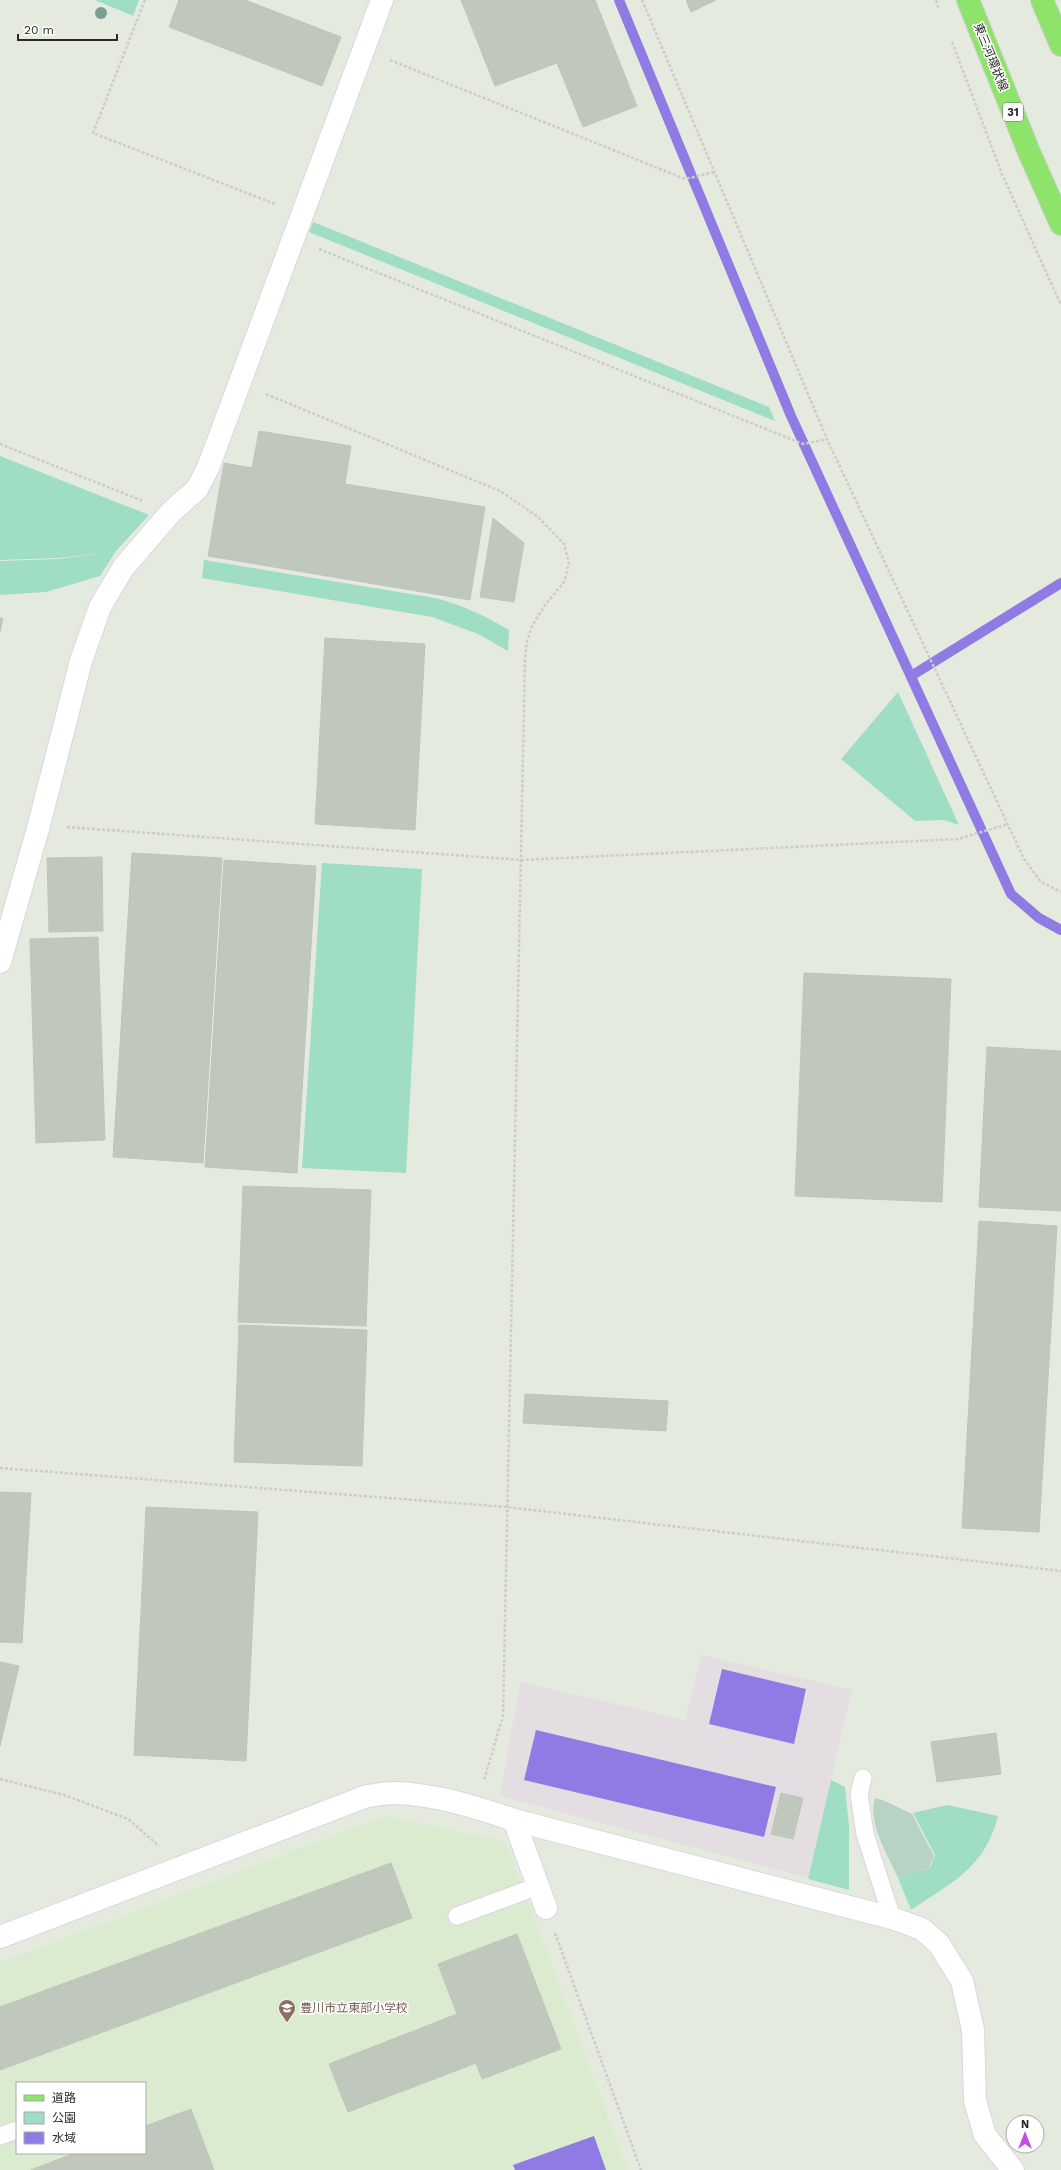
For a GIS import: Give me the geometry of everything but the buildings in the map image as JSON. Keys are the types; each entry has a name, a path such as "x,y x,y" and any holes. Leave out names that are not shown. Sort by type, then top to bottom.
{"main road":[{"name":"東三河環状線","path":"968,0 1029,152 1061,224"},
{"path":"1042,0 1061,45"}],"street":[{"path":"1,954 39,825 81,661 100,607 123,568 171,512 197,489 208,468 382,0"},
{"path":"0,1936 367,1796 393,1793 420,1796 476,1807 514,1820 892,1918 922,1929 939,1944 962,1981 973,2030 975,2101 985,2135 1013,2170"},
{"path":"514,1820 546,1908"}],"lane":[{"path":"863,1778 859,1794 865,1834 892,1918"},
{"path":"457,1916 538,1886"},
{"path":"0,2136 16,2130"}],"path":[{"path":"145,0 93,133 302,215"},
{"path":"642,0 826,439 1024,859 1041,882 1061,892"},
{"path":"936,0 941,14"},
{"path":"950,36 1002,174 1061,305"},
{"path":"363,50 685,179 705,176 715,172"},
{"path":"293,238 803,444 826,439"},
{"path":"240,384 500,491 536,516 564,544 569,563 564,582 539,614 527,641 506,1507 503,1716 476,1807"},
{"path":"0,444 171,512"},
{"path":"39,825 522,860 961,839 1008,824"},
{"path":"0,1468 506,1507 1061,1570"},
{"path":"0,1779 64,1795 128,1819 161,1848 192,1864"},
{"path":"546,1908 641,2170"}],"shaded area":[{"path":"701,1655 852,1690 808,1878 500,1796 520,1682 685,1720"},
{"path":"875,1798 885,1801 912,1814 934,1856 929,1868 898,1878 876,1828 873,1808"},
{"name":"豊川市立東部小学校","path":"385,1816 506,1842 628,2170 0,2170 0,1963"}],"green space":[{"path":"95,0 139,0 133,16"},
{"path":"313,222 769,407 775,421 309,232"},
{"path":"0,456 149,515 116,551 100,576 46,592 0,595 0,561 58,559 102,553 58,558 0,560"},
{"path":"204,560 435,598 474,611 509,630 508,651 478,634 432,617 202,578"},
{"path":"898,692 959,825 944,820 915,821 841,759"},
{"path":"322,863 422,869 406,1173 302,1168"},
{"path":"831,1780 845,1787 849,1826 849,1890 808,1879"},
{"path":"947,1805 998,1816 985,1849 976,1861 953,1882 911,1910 898,1878 930,1868 935,1855 913,1813"}],"water":[{"path":"722,1669 806,1689 794,1744 709,1724"},
{"path":"536,1730 776,1787 764,1837 524,1780"},
{"path":"594,2136 606,2170 515,2170 513,2165"}],"waterway":[{"path":"619,0 791,416 1011,894 1039,918 1061,930"},
{"path":"911,676 1061,583"}],"place":[{"name":"豊川市立東部小学校","path":"287,2023"}]}
